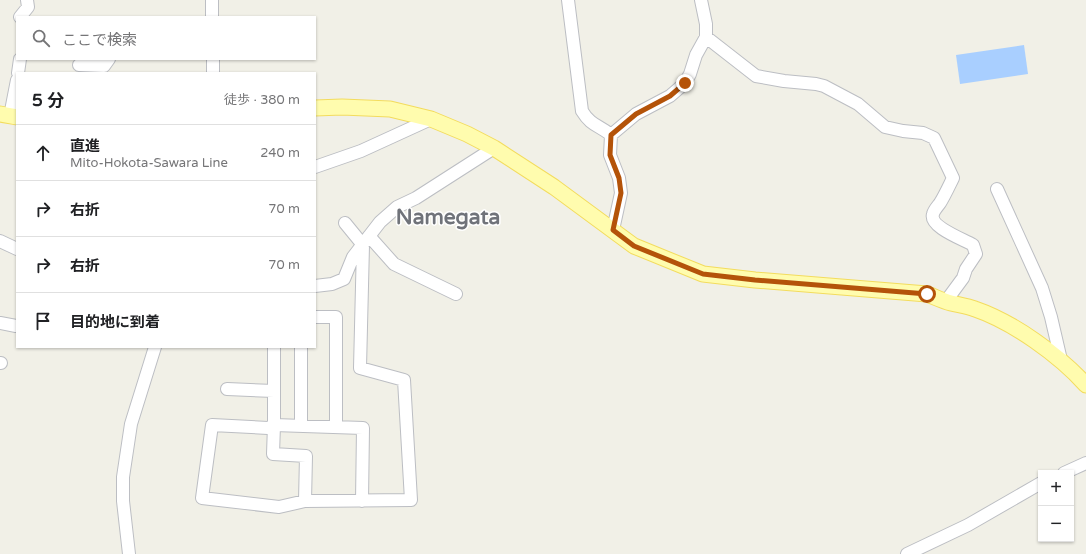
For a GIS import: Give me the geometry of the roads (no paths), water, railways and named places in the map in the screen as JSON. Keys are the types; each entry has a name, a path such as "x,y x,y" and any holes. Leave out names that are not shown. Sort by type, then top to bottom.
{"main road":[{"path":"316,108 342,107 390,109 431,119 467,134 494,148 554,187 634,246 703,274 755,280 927,294 948,302 975,309 1003,321 1061,360 1086,385"}],"street":[{"path":"21,16 28,7 27,0"},
{"path":"212,0 212,16"},
{"path":"568,0 582,111 593,125 605,130 611,135"},
{"path":"613,230 621,193 619,178 610,155 611,135 636,114 670,96 685,83 690,74 696,55 706,37 706,24 701,0"},
{"path":"706,37 756,76 824,86 858,104 885,127 923,133 934,138 954,178 932,216 934,221 940,227 973,245 976,254 962,278 949,296 948,302"},
{"path":"18,72 20,60"},
{"path":"79,65 104,66 108,60"},
{"path":"213,60 213,72"},
{"path":"9,115 16,84"},
{"path":"316,167 361,151 431,119"},
{"path":"316,286 332,284 344,279 354,257 366,240 380,222 397,207 416,198 494,148"},
{"path":"997,189 1042,288 1051,317 1061,360"},
{"path":"345,223 394,264 456,294"},
{"path":"362,501 363,428 301,425 274,425 268,428 212,425 202,498 279,507 305,502 362,501 411,500 404,380 360,368 366,240"},
{"path":"0,241 16,249"},
{"path":"316,317 336,317 336,427"},
{"path":"0,323 16,326"},
{"path":"129,554 123,501 123,477 131,424 155,348"},
{"path":"274,348 274,425 272,454 306,456 305,502"},
{"path":"301,348 301,425"},
{"path":"228,389 274,391"},
{"path":"1071,470 1086,463"},
{"path":"907,554 968,525 1038,485"}],"water":[{"path":"1024,45 1028,74 960,84 956,55"}],"district":[{"name":"Namegata","path":"448,217"}]}
